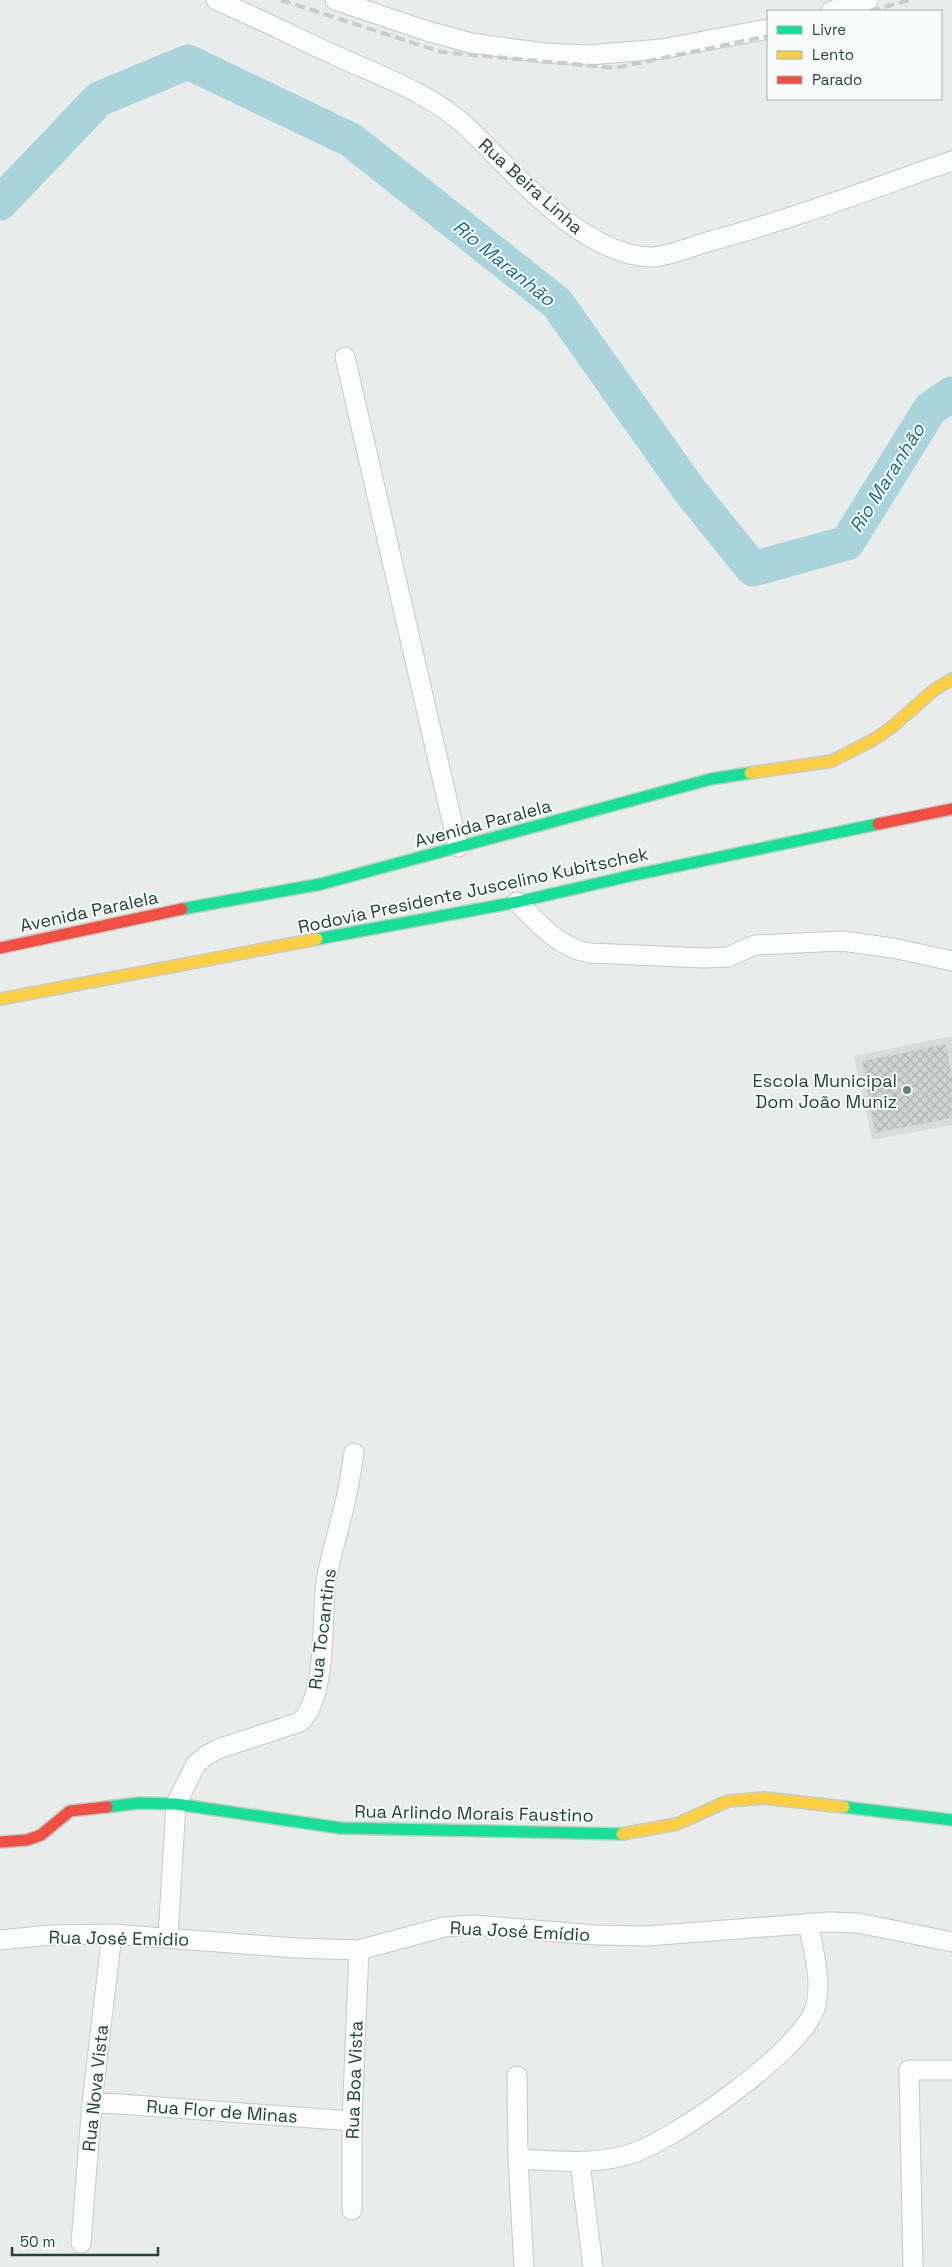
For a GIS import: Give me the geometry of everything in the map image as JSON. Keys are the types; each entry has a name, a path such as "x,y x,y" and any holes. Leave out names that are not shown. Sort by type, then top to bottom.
{"main road":[{"name":"Avenida Paralela","path":"0,948 144,916 321,884 391,867 458,847 711,779 832,761 851,753 879,736 934,690 952,679"},
{"name":"Rodovia Presidente Juscelino Kubitschek","path":"0,999 518,902 662,869 952,809"},
{"name":"Rua Arlindo Morais Faustino","path":"0,1842 27,1840 41,1835 70,1811 139,1803 176,1804 298,1823 360,1829 629,1834 677,1824 728,1801 750,1798 764,1798 952,1820"}],"street":[{"name":"Rua Beira Linha","path":"216,0 399,83 430,100 462,122 579,231 600,243 630,255 653,257 724,238 952,161"},
{"path":"335,0 427,31 471,42 545,53 588,55 662,49 767,29"},
{"path":"834,10 868,0"},
{"path":"345,356 458,847"},
{"path":"518,902 550,934 562,943 571,948 590,953 704,958 728,957 755,945 842,941 893,948 952,961"},
{"name":"Rua Tocantins","path":"168,1937 176,1804 190,1774 207,1755 234,1743 295,1724 305,1717 311,1709 316,1690 326,1583 332,1550 346,1501 354,1453"},
{"path":"518,2159 580,2163 605,2161 636,2153 677,2133 764,2067 795,2039 812,2017 817,2001 817,1975 808,1923"},
{"name":"Rua José Emídio","path":"0,1940 50,1935 112,1934 296,1948 359,1950 444,1927 483,1926 647,1936 808,1923 858,1923 952,1942"},
{"name":"Rua Nova Vista","path":"81,2242 92,2102 112,1934"},
{"name":"Rua Boa Vista","path":"352,2210 352,2121 359,1950"},
{"path":"913,2267 909,2070 952,2070"},
{"path":"517,2076 518,2159 524,2267"},
{"name":"Rua Flor de Minas","path":"92,2102 352,2121"},
{"path":"580,2163 593,2267"}],"shaded area":[{"name":"Escola Municipal Dom João Muniz","path":"952,1036 952,1125 872,1140 854,1056"}],"building":[{"name":"Escola Municipal Dom João Muniz","path":"946,1044 952,1077 952,1118 875,1133 862,1061"}],"waterway":[{"name":"Rio Maranhão","path":"0,203 99,99 188,62 351,140 557,303 690,491 753,569 847,543 930,409 952,394"}],"railway":[{"path":"281,0 441,52 615,68 767,36"},
{"path":"874,10 910,0"}],"traffic: fast":[{"path":"182,909 321,884 711,779 750,773"},
{"path":"317,939 517,902 634,875 878,824"},
{"path":"107,1807 139,1803 176,1804 340,1828 622,1834"},
{"path":"844,1807 952,1820"}],"traffic: slow":[{"path":"750,773 832,761 873,740 892,727 934,690 952,679"},
{"path":"0,999 317,939"},
{"path":"622,1834 677,1824 728,1801 764,1798 844,1807"}],"traffic: jam":[{"path":"878,824 952,809"},
{"path":"0,948 182,909"},
{"path":"0,1842 27,1840 41,1835 70,1811 107,1807"}],"place":[{"name":"Escola Municipal Dom João Muniz","path":"907,1090"}]}
